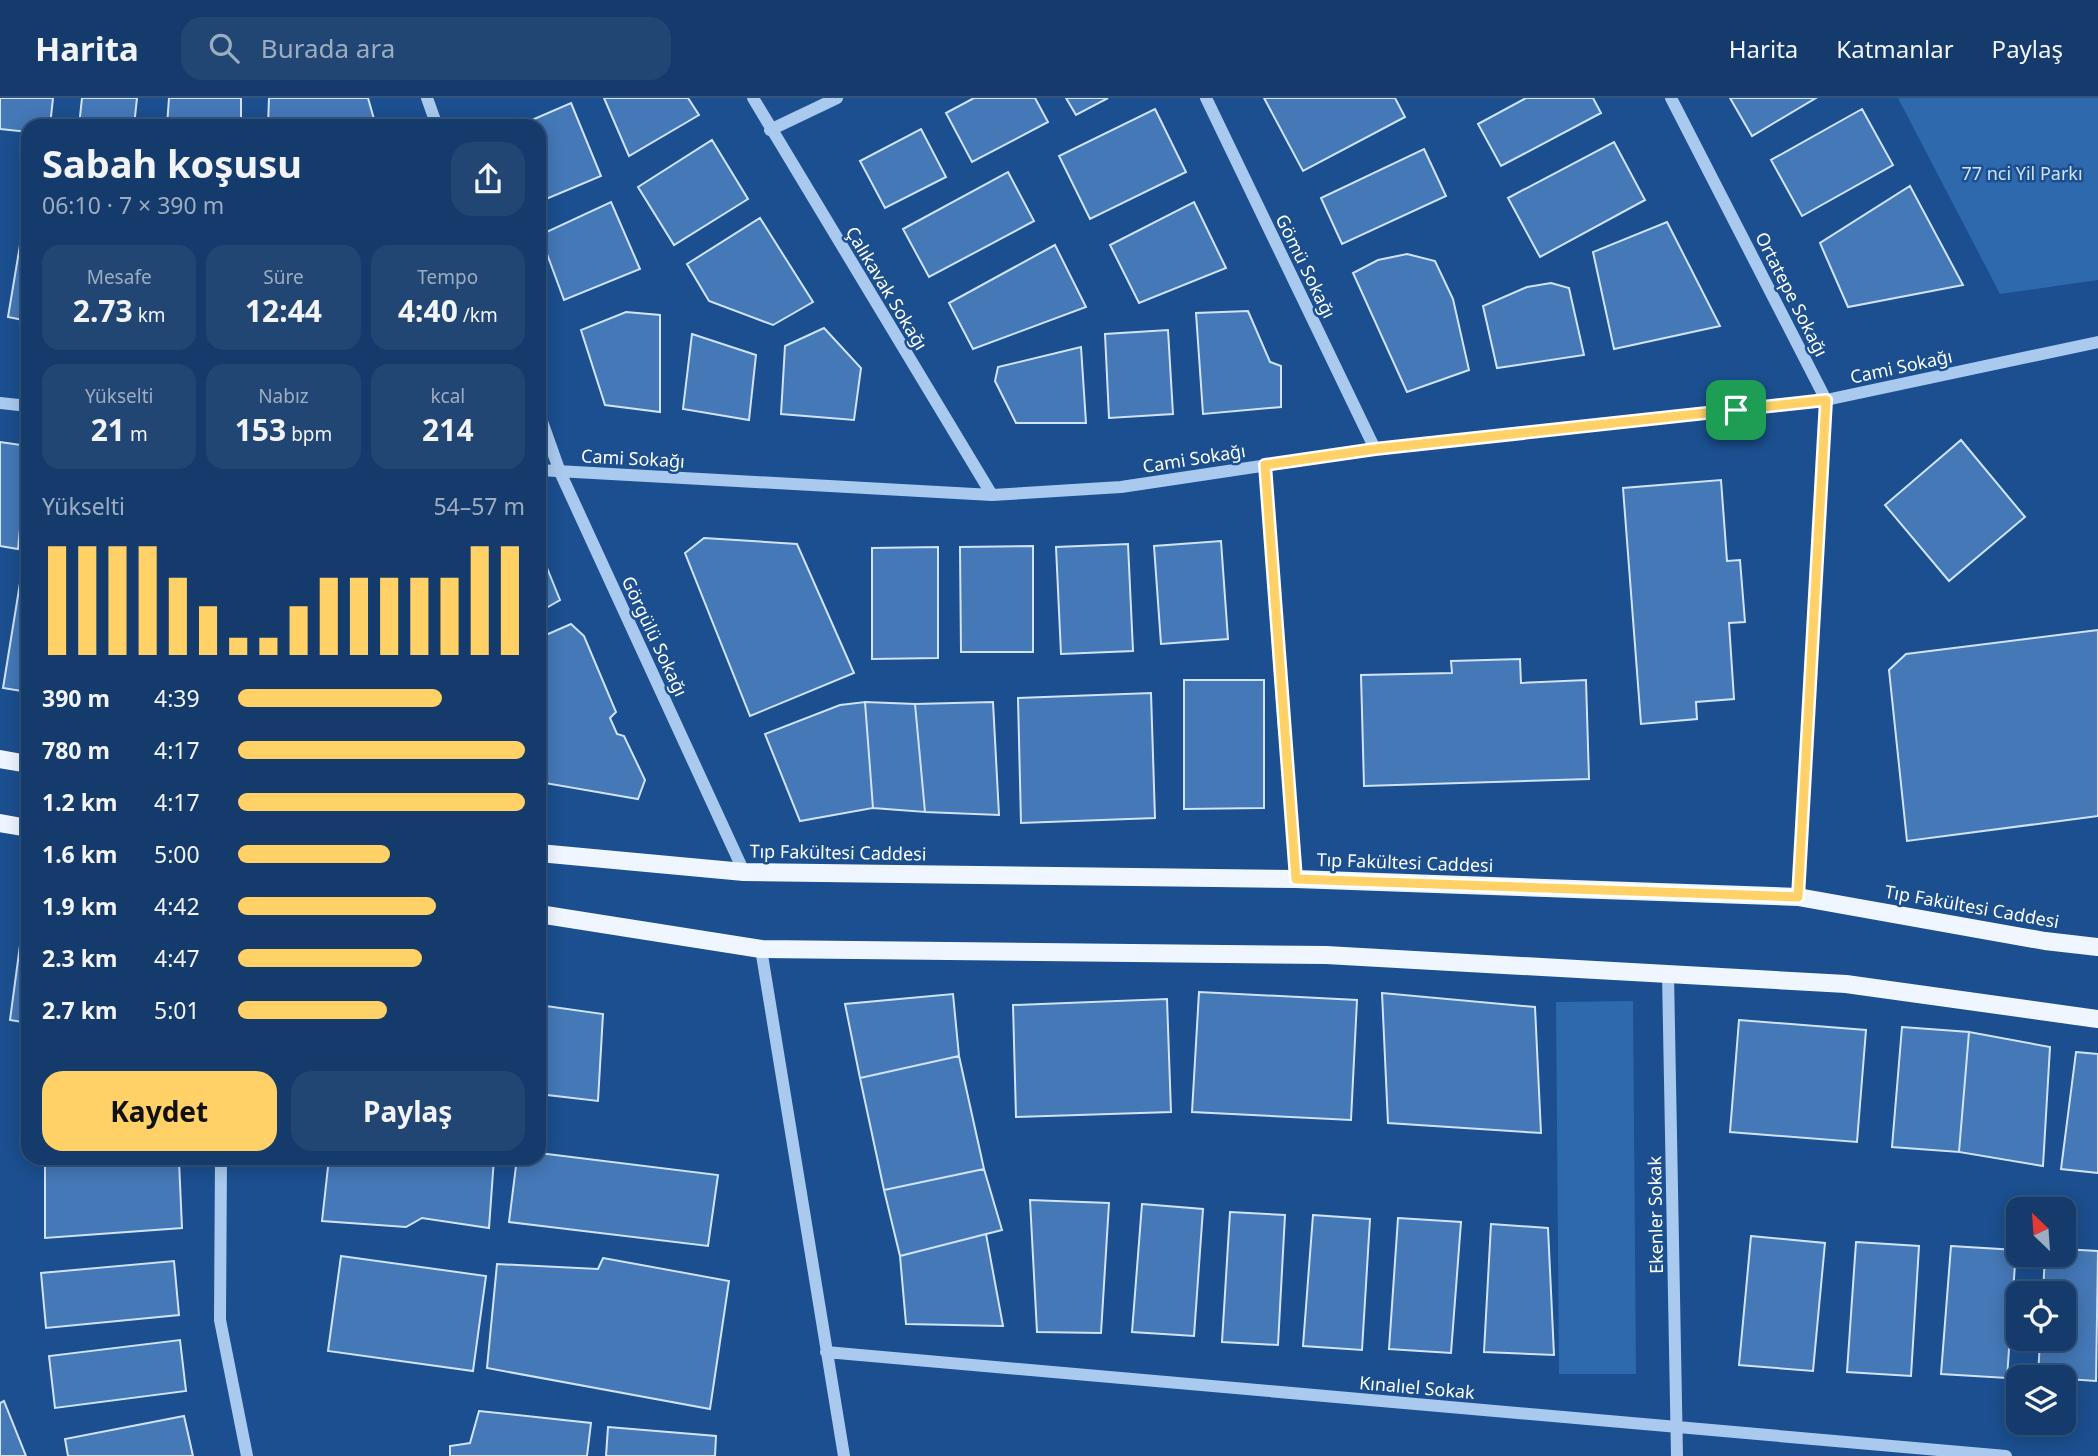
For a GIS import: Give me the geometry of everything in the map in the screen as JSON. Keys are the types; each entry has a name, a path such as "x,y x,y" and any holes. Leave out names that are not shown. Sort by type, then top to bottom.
{"main road":[{"path":"0,759 21,763"},
{"path":"0,823 21,827"},
{"name":"Tıp Fakültesi Caddesi","path":"546,854 744,872 1296,879 1798,897 2045,941 2098,947"},
{"path":"546,915 761,949 1326,955 1846,984 2098,1019"}],"street":[{"path":"427,98 434,119"},
{"name":"Çalıkavak Sokağı","path":"753,98 992,495"},
{"path":"771,130 837,98"},
{"name":"Gömü Sokağı","path":"1206,98 1375,449"},
{"name":"Ortatepe Sokağı","path":"1671,98 1826,400"},
{"name":"Cami Sokağı","path":"546,471 992,495 1121,487 1375,449 1826,400 2098,342"},
{"path":"1798,897 1826,400"},
{"path":"0,403 21,405"},
{"name":"Görgülü Sokağı","path":"546,433 560,472 744,872"},
{"path":"1265,465 1284,728"},
{"path":"761,949 844,1456"},
{"name":"Ekenler Sokak","path":"1668,974 1677,1456"},
{"path":"221,1165 220,1320 247,1456"},
{"name":"Kınalıel Sokak","path":"826,1352 2006,1456"}],"path":[{"path":"1284,728 1296,879"}],"green space":[{"name":"77 nci Yil Parkı","path":"1898,98 2098,98 2098,280 2000,294"},
{"path":"1633,1001 1636,1374 1559,1374 1556,1002"}],"building":[{"path":"0,98 53,98 51,119 21,119 21,131 0,129"},
{"path":"82,98 137,98 135,119 80,119"},
{"path":"169,98 241,98 241,119 168,119"},
{"path":"269,98 368,98 374,119 268,119"},
{"path":"604,98 688,98 699,115 629,156"},
{"path":"974,98 1035,98 1048,122 972,162 946,113"},
{"path":"1066,98 1108,98 1076,115"},
{"path":"1264,98 1395,98 1405,117 1303,171"},
{"path":"1526,98 1593,98 1601,113 1501,166 1478,124"},
{"path":"1730,98 1816,98 1752,136"},
{"path":"571,103 601,176 546,199 546,119 534,119"},
{"path":"1155,109 1186,172 1090,219 1059,156"},
{"path":"1862,109 1893,165 1802,216 1771,160"},
{"path":"921,129 946,177 885,208 860,161"},
{"path":"712,140 748,199 674,245 638,187"},
{"path":"1614,142 1645,200 1540,257 1508,198"},
{"path":"1424,149 1446,196 1342,244 1321,198"},
{"path":"1008,172 1034,221 929,277 903,229"},
{"path":"1910,186 1963,285 1848,307 1820,243"},
{"path":"611,202 640,269 564,300 546,251 546,232"},
{"path":"1194,202 1226,268 1139,303 1110,245"},
{"path":"760,218 813,302 773,325 709,301 687,264"},
{"path":"1667,222 1720,326 1614,349 1593,252"},
{"path":"21,239 21,320 8,317"},
{"path":"1055,245 1086,307 973,349 949,303"},
{"path":"1407,254 1435,261 1453,299 1469,370 1407,392 1353,273 1378,260"},
{"path":"1551,283 1569,288 1584,355 1497,368 1483,306 1527,287"},
{"path":"1248,311 1270,362 1281,366 1281,407 1203,414 1196,313"},
{"path":"626,312 660,315 660,412 605,405 581,330"},
{"path":"824,328 861,368 854,420 781,414 785,346"},
{"path":"1168,330 1173,414 1109,418 1105,334"},
{"path":"692,334 756,355 749,420 683,409"},
{"path":"1081,347 1086,423 1016,423 995,381 998,367"},
{"path":"1961,440 2025,517 1949,581 1885,505"},
{"path":"0,442 21,445 21,518 18,549 0,546"},
{"path":"1721,480 1727,561 1740,560 1745,622 1729,623 1734,699 1696,702 1697,719 1641,724 1623,488"},
{"path":"704,538 797,544 854,673 750,716 685,553"},
{"path":"1221,541 1228,639 1161,644 1154,546"},
{"path":"1128,544 1133,651 1061,654 1056,547"},
{"path":"1033,546 1033,652 961,652 960,547"},
{"path":"938,547 938,658 872,659 872,548"},
{"path":"546,565 560,600 546,608"},
{"path":"20,583 21,583 21,691 3,688"},
{"path":"571,624 584,636 616,712 610,718 617,734 624,736 645,780 638,799 546,783 546,635"},
{"path":"2098,630 2098,816 1907,841 1889,670 1906,654"},
{"path":"1520,659 1521,683 1586,680 1589,779 1364,786 1361,675 1452,673 1451,661"},
{"path":"1184,680 1264,680 1264,808 1184,809"},
{"path":"1151,693 1155,818 1021,823 1018,698"},
{"path":"865,702 873,808 800,821 765,734 840,705"},
{"path":"865,702 915,704 925,812 873,808"},
{"path":"993,702 999,815 925,812 915,704"},
{"path":"21,938 21,1022 10,1020"},
{"path":"1199,992 1357,1000 1351,1120 1192,1112"},
{"path":"1382,993 1535,1007 1541,1133 1388,1123"},
{"path":"953,994 959,1056 860,1078 845,1004"},
{"path":"1167,999 1171,1112 1016,1117 1013,1005"},
{"path":"546,1006 603,1014 598,1101 546,1095"},
{"path":"1739,1020 1866,1030 1857,1142 1730,1132"},
{"path":"1902,1027 1969,1032 1959,1152 1892,1147"},
{"path":"1969,1032 2050,1047 2043,1166 1959,1152"},
{"path":"2076,1052 2098,1054 2098,1173 2061,1169"},
{"path":"959,1056 984,1169 884,1190 860,1078"},
{"path":"546,1154 718,1175 708,1246 509,1222 516,1165 546,1165"},
{"path":"45,1165 179,1165 182,1228 45,1238"},
{"path":"328,1165 494,1165 489,1228 422,1218 406,1227 322,1221"},
{"path":"984,1169 1002,1230 900,1256 884,1190"},
{"path":"1030,1200 1109,1203 1101,1333 1037,1332"},
{"path":"1142,1204 1203,1209 1194,1336 1132,1332"},
{"path":"1230,1212 1285,1215 1278,1345 1222,1342"},
{"path":"1313,1215 1370,1219 1362,1350 1303,1346"},
{"path":"1398,1218 1461,1222 1451,1353 1389,1349"},
{"path":"1491,1224 1548,1228 1554,1355 1484,1352"},
{"path":"986,1234 1003,1326 906,1324 900,1256"},
{"path":"1751,1236 1825,1243 1813,1371 1739,1365"},
{"path":"1856,1242 1919,1246 1911,1376 1847,1372"},
{"path":"1951,1246 2006,1249 2006,1267 2015,1267 2014,1281 2006,1281 2006,1351 2009,1351 2006,1378 1941,1374"},
{"path":"2076,1250 2098,1251 2096,1381 2076,1380 2076,1365 2039,1365 2039,1351 2076,1351 2076,1281 2044,1281 2044,1267 2076,1267"},
{"path":"341,1256 486,1276 473,1371 328,1351"},
{"path":"603,1258 729,1281 710,1409 487,1368 497,1264 598,1269"},
{"path":"174,1261 179,1315 46,1328 41,1273"},
{"path":"180,1340 186,1391 55,1408 49,1356"},
{"path":"4,1401 26,1456 0,1456 0,1403"},
{"path":"479,1411 591,1423 587,1456 450,1456 450,1446 470,1443"},
{"path":"184,1416 193,1456 68,1456 65,1439"},
{"path":"608,1427 716,1436 715,1456 606,1456"}],"route":[{"path":"1826,400 1798,897 1296,879 1265,465 1375,449 1736,410 1826,400"}]}
